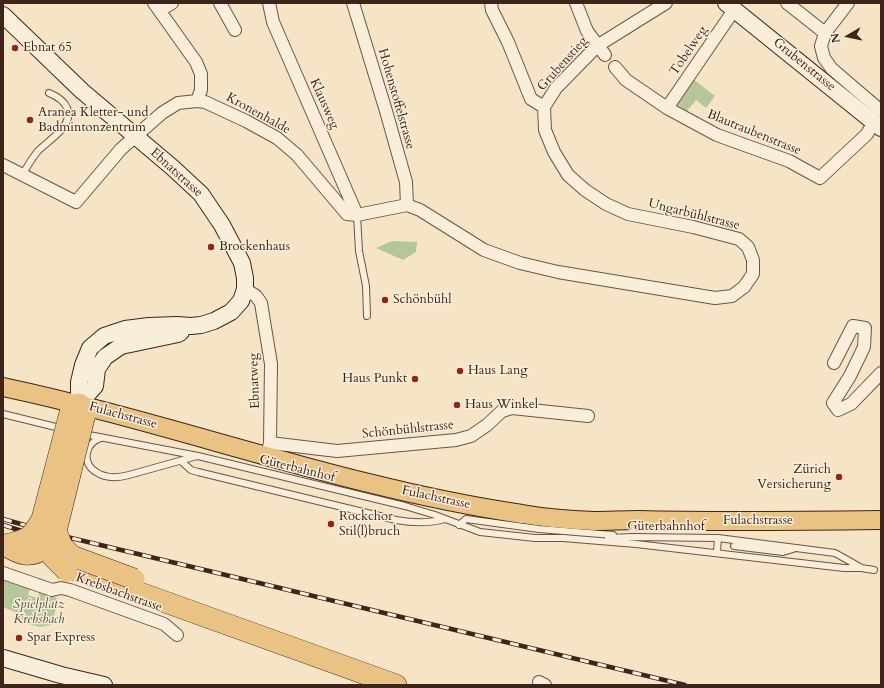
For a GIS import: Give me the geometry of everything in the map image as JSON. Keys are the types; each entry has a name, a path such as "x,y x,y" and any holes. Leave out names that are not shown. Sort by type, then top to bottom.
{"highway":[{"path":"49,551 76,420"},
{"path":"4,545 28,538 34,532 49,551 80,580 109,594 274,653 352,669"},
{"path":"4,545 15,551 64,550 76,558 279,631 352,669"},
{"path":"49,551 396,685"}],"main road":[{"name":"Fulachstrasse","path":"3,387 76,420 269,450 345,477 457,503 525,515 592,521 702,522 881,520"}],"street":[{"path":"172,3 157,7 196,62 201,74 201,90 198,101"},
{"path":"220,3 235,30"},
{"name":"Klausweg","path":"269,3 273,22 357,215"},
{"name":"Hohenstoffelstrasse","path":"353,3 406,182 407,205"},
{"path":"491,3 492,10 508,42 531,99 544,107"},
{"path":"576,3 587,31 601,50"},
{"name":"Grubenstieg","path":"544,107 556,88 601,50 666,3"},
{"path":"786,3 825,34"},
{"path":"848,3 825,34 821,46 824,58 832,69 879,120"},
{"name":"Tobelweg","path":"667,108 730,6"},
{"name":"Grubenstrasse","path":"730,6 879,120"},
{"name":"Ebnatstrasse","path":"3,15 82,91 173,168 201,194 222,225 242,263 245,278 245,289"},
{"name":"Blautraubenstrasse","path":"615,67 626,80 667,108 717,135 789,161 820,178 867,134 879,120"},
{"name":"Kronenhalde","path":"22,174 76,202 121,148 162,113 178,103 198,101 205,102 239,117 277,138 297,156 347,214 357,215"},
{"name":"Ungarbühlstrasse","path":"407,205 420,210 484,250 520,264 558,272 715,298 732,296 744,287 753,274 753,260 748,247 739,239 693,227 628,214 606,204 585,190 568,175 554,152 545,130 544,107"},
{"path":"3,165 22,174"},
{"path":"357,215 407,205"},
{"path":"76,420 79,382 83,365 90,348 104,336 125,329 177,325 191,326 214,321 231,312 241,301 245,289"},
{"name":"Ebnatweg","path":"245,289 256,296 261,303 271,364 269,450"},
{"path":"834,363 853,326 865,328 864,347 850,376 833,403 838,410 851,404 881,373"},
{"name":"Schönbühlstrasse","path":"269,450 338,451 456,440 471,436 487,425 502,411 512,408 588,416"},
{"name":"Krebsbachstrasse","path":"3,573 52,590 61,588 70,590 164,624 177,635"},
{"path":"3,658 61,675 104,685"}],"lane":[{"path":"22,174 37,152 62,129 68,119 66,103 49,92"},
{"path":"357,215 359,252 366,286 367,316"},
{"name":"Güterbahnhof","path":"3,414 76,420 101,438 198,456 405,506 480,532 503,536 585,540 717,552 844,568 874,570"},
{"path":"101,438 91,444 87,450 87,457 92,469 105,476 129,476 198,456"},
{"path":"181,461 191,470 198,472 396,520 426,523 445,519"},
{"path":"459,525 466,519 539,529 633,537"},
{"name":"Güterbahnhof","path":"585,540 633,537 718,538 835,553 861,568"},
{"path":"717,552 718,538"},
{"path":"734,546 784,552 796,548"}],"green space":[{"path":"693,79 715,96 706,108 696,100 687,111 675,103"},
{"path":"392,241 417,242 416,252 403,260 376,248"},
{"name":"Spielplatz Krebsbach","path":"3,578 30,588 28,595 37,598 40,592 59,599 51,625 40,627 25,623 15,612 3,607"}],"railway":[{"path":"3,519 67,537 685,685"},
{"path":"3,525 22,531"}],"place":[{"name":"Ebnat 65","path":"15,48"},
{"name":"Aranea Kletter- und Badmintonzentrum","path":"30,120"},
{"name":"Brockenhaus","path":"211,247"},
{"name":"Schönbühl","path":"385,300"},
{"name":"Haus Lang","path":"460,371"},
{"name":"Haus Punkt","path":"415,379"},
{"name":"Haus Winkel","path":"457,405"},
{"name":"Zürich Versicherung","path":"839,477"},
{"name":"Rockchor Stil(l)bruch","path":"331,524"},
{"name":"Spar Express","path":"19,638"}]}
